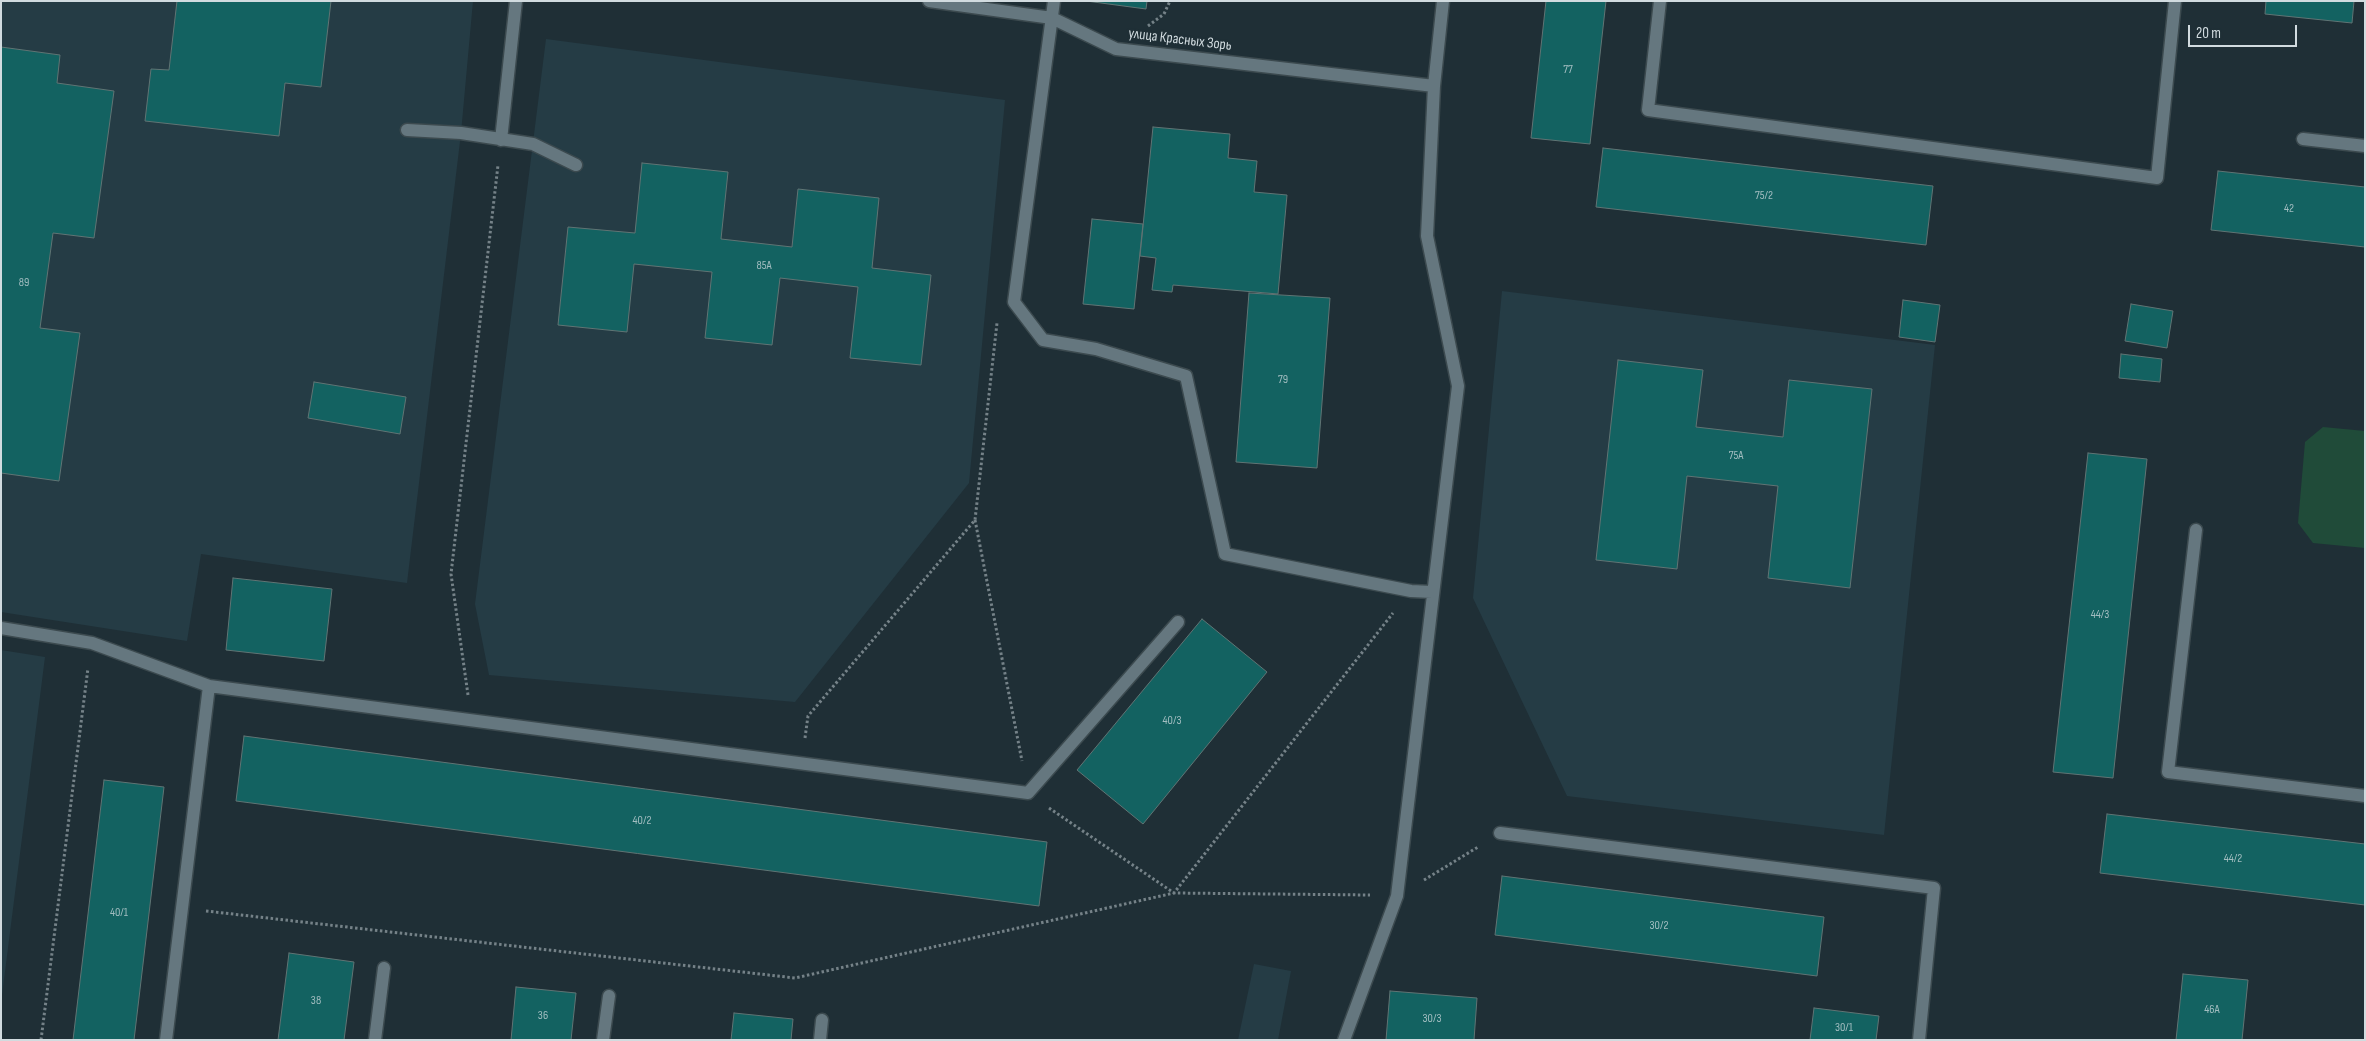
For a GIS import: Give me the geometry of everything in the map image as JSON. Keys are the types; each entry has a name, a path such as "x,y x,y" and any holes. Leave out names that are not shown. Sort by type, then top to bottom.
{"street":[{"path":"501,140 516,1"},
{"name":"улица Красных Зорь","path":"929,1 1052,18 1116,49 1434,86"},
{"path":"1054,1 1014,302 1042,340 1096,349 1186,376 1225,554 1411,591 1432,592"},
{"path":"1344,1040 1397,896 1458,386 1427,236 1434,86 1443,1"},
{"path":"1660,1 1648,110 2157,178 2175,1"},
{"path":"407,130 461,133 533,144 576,165"},
{"path":"2303,139 2365,146"},
{"path":"2196,530 2168,772 2365,796"},
{"path":"1,628 92,643 209,686 1028,793 1178,622"},
{"path":"166,1040 184,908 209,686"},
{"path":"1500,833 1934,888 1919,1040"},
{"path":"375,1040 384,968"},
{"path":"603,1040 609,996"},
{"path":"820,1040 822,1020"}],"path":[{"path":"472,719 451,574 501,140"},
{"path":"997,322 975,520 1028,793 1174,893"},
{"path":"802,764 808,716 975,520"},
{"path":"1174,893 1411,591"},
{"path":"41,1040 92,643"},
{"path":"184,908 795,978 1174,893 1397,896 1500,833"}],"shaded area":[{"path":"1,1 473,1 461,133 407,583 201,554 187,641 1,612"},
{"path":"546,39 1005,100 969,483 795,702 489,675 475,604"},
{"path":"1502,291 1935,345 1884,835 1567,796 1473,598"},
{"path":"1,650 45,657 1,1003"},
{"path":"1254,964 1291,971 1278,1040 1238,1040"}],"green space":[{"path":"2323,427 2365,431 2365,548 2313,543 2298,523 2305,442"}],"building":[{"path":"177,1 331,1 321,87 285,83 279,136 145,121 151,69 169,70"},
{"path":"1086,1 1147,1 1146,9"},
{"path":"1546,1 1606,1 1590,144 1531,138"},
{"path":"2266,1 2354,1 2352,23 2265,14"},
{"path":"1,47 60,55 57,83 114,91 94,238 53,233 40,328 80,333 59,481 1,473"},
{"path":"1153,127 1230,134 1228,158 1257,161 1254,192 1287,195 1278,294 1173,285 1172,292 1152,290 1156,258 1140,256"},
{"path":"1603,148 1933,186 1926,245 1596,207"},
{"path":"642,163 728,172 721,239 792,247 798,189 879,198 872,268 931,275 921,365 850,358 858,287 780,278 772,345 705,338 712,272 634,264 627,332 558,325 568,227 635,233"},
{"path":"2218,171 2365,187 2365,247 2211,230"},
{"path":"1092,219 1143,224 1134,309 1083,304"},
{"path":"1249,293 1330,298 1317,468 1236,462"},
{"path":"1903,300 1940,305 1935,342 1899,337"},
{"path":"2131,304 2173,311 2167,348 2125,341"},
{"path":"2121,354 2162,359 2160,382 2119,378"},
{"path":"1618,360 1703,370 1696,427 1783,437 1789,380 1872,389 1850,588 1768,578 1778,486 1687,476 1677,569 1596,560"},
{"path":"314,382 406,397 400,434 308,418"},
{"path":"2088,453 2147,459 2113,778 2053,772"},
{"path":"233,578 332,589 324,661 226,650"},
{"path":"1202,619 1267,672 1143,824 1077,770"},
{"path":"244,736 1047,842 1039,906 236,801"},
{"path":"104,780 164,787 134,1040 73,1040"},
{"path":"2107,814 2365,844 2365,905 2100,873"},
{"path":"1502,876 1824,917 1817,976 1495,935"},
{"path":"289,953 354,962 344,1040 278,1040"},
{"path":"2183,974 2248,980 2242,1040 2176,1040"},
{"path":"516,987 576,993 571,1040 511,1040"},
{"path":"1390,991 1477,998 1474,1040 1386,1040"},
{"path":"1814,1008 1879,1016 1876,1040 1810,1040"},
{"path":"734,1013 793,1019 791,1040 731,1040"}]}
